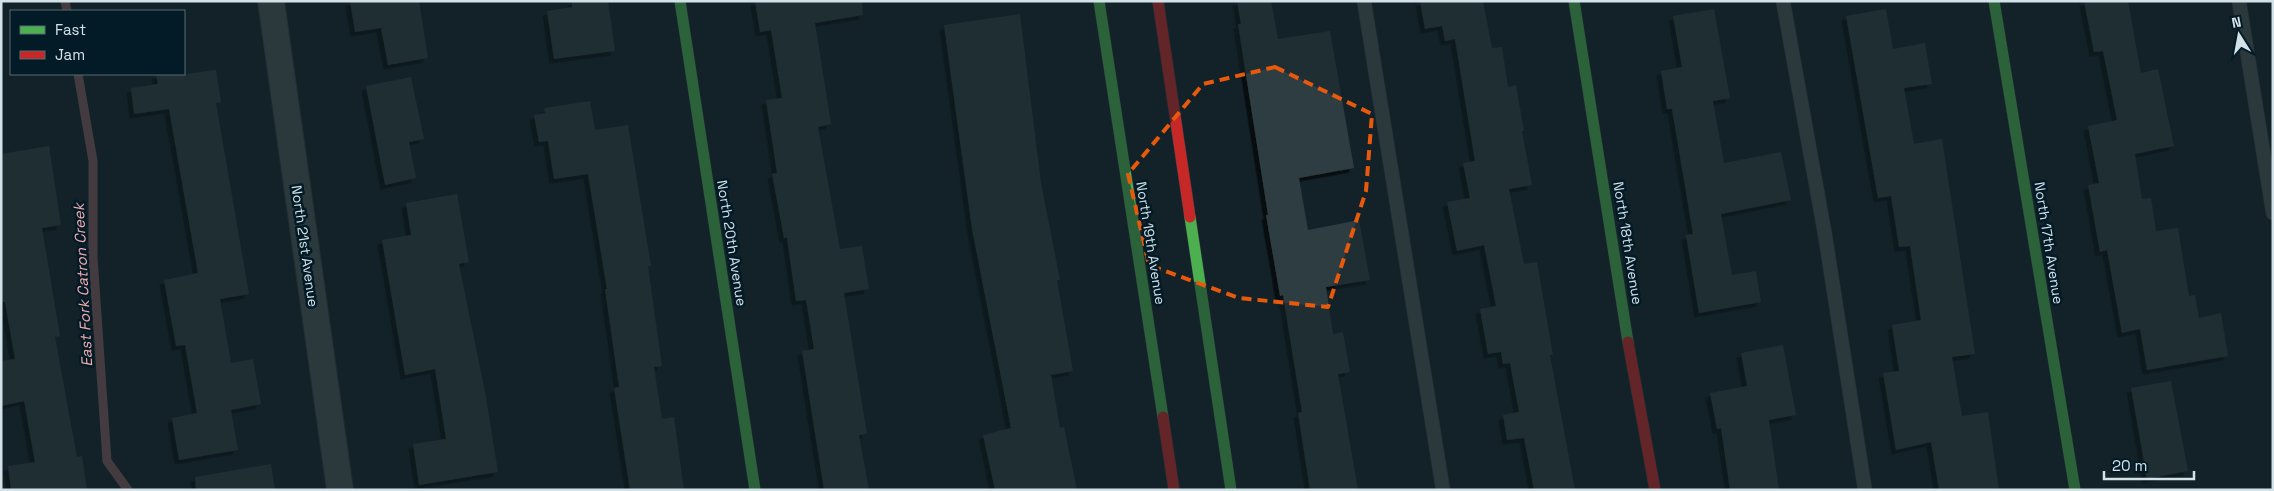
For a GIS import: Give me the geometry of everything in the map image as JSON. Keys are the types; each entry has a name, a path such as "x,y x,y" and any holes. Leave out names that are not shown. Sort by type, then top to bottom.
{"street":[{"name":"North 21st Avenue","path":"271,1 340,490"},
{"name":"North 20th Avenue","path":"680,1 756,490"},
{"name":"North 19th Avenue","path":"1099,1 1174,490"},
{"path":"1158,1 1231,490"},
{"name":"North 18th Avenue","path":"1574,1 1630,353 1654,490"},
{"name":"North 17th Avenue","path":"1994,1 2074,490"}],"lane":[{"path":"1364,1 1443,490"},
{"path":"1783,1 1826,236 1865,490"},
{"path":"2239,1 2273,213"}],"highlighted area":[{"path":"1275,67 1372,114 1366,191 1328,307 1239,298 1149,265 1128,174 1203,84"}],"building":[{"path":"350,1 419,1 428,58 388,65 381,28 355,32"},
{"path":"572,1 608,1 615,51 554,59 547,11 572,7"},
{"path":"755,1 862,1 863,15 815,23 831,124 818,127 840,249 862,246 869,289 844,293 867,434 859,435 869,490 824,490 802,351 814,349 806,300 796,301 787,238 784,238 772,174 777,173 766,100 782,98 771,30 760,32"},
{"path":"1237,1 1271,1 1278,39 1330,31 1354,168 1299,178 1308,230 1359,220 1370,280 1326,287 1333,334 1343,332 1350,372 1338,374 1358,490 1310,490 1298,413 1302,412 1283,295 1280,296 1266,215 1268,215 1238,24 1241,24"},
{"path":"1420,1 1483,1 1492,48 1502,47 1508,87 1516,85 1532,185 1509,189 1524,264 1537,262 1553,355 1550,355 1575,490 1534,490 1524,438 1507,440 1503,415 1519,412 1510,363 1503,364 1501,352 1488,354 1480,309 1496,306 1484,245 1457,251 1447,202 1470,198 1463,163 1475,161 1455,39 1445,41 1442,26 1425,29"},
{"path":"2084,1 2128,1 2141,73 2158,69 2174,146 2135,154 2142,199 2151,198 2156,231 2178,228 2189,296 2195,295 2199,318 2221,313 2228,356 2147,370 2140,329 2122,333 2107,250 2100,252 2088,185 2099,183 2088,126 2117,120 2103,51 2094,52"},
{"path":"1714,9 1730,98 1713,101 1724,163 1781,152 1791,200 1721,214 1732,275 1756,271 1761,302 1699,313 1686,235 1693,234 1672,109 1667,109 1661,71 1682,67 1673,16"},
{"path":"1886,9 1893,49 1925,43 1932,84 1904,88 1914,144 1942,139 1975,354 1952,357 1962,416 1988,412 1999,490 1939,490 1931,442 1896,450 1883,373 1899,371 1892,325 1921,320 1910,246 1899,247 1891,196 1878,198 1846,16"},
{"path":"1020,14 1041,183 1060,280 1057,280 1073,371 1051,375 1060,428 1064,427 1077,490 995,490 983,435 1011,428 972,229 944,25"},
{"path":"216,70 221,102 216,103 249,294 220,299 231,363 253,359 261,404 231,410 238,450 179,460 172,418 197,413 185,345 176,346 164,280 198,273 169,109 134,114 131,88 158,84 156,75"},
{"path":"411,77 424,139 409,142 416,178 385,185 366,86"},
{"path":"590,101 595,130 628,125 651,266 648,266 662,366 654,367 662,419 674,417 684,490 630,490 614,388 619,387 605,289 607,289 588,174 554,179 548,141 539,142 534,115 545,113 544,108"},
{"path":"49,146 61,225 42,228 60,336 55,337 77,457 82,456 87,490 11,490 8,466 35,462 24,401 1,406 1,361 15,359 5,302 1,302 1,154"},
{"path":"457,194 469,262 459,264 486,397 498,472 419,485 413,444 446,439 435,369 405,375 382,240 411,235 406,203"},
{"path":"1783,345 1796,415 1769,420 1779,490 1730,490 1721,428 1717,429 1710,393 1747,386 1741,353"},
{"path":"2171,381 2188,471 2147,479 2131,388"},
{"path":"271,464 275,490 196,490 195,477"}],"waterway":[{"name":"East Fork Catron Creek","path":"65,1 67,10"},
{"name":"East Fork Catron Creek","path":"78,75 93,161 93,257 107,461 128,490"}],"traffic: fast":[{"path":"680,1 755,490"},
{"path":"1099,1 1163,417"},
{"path":"1574,1 1628,342"},
{"path":"1994,1 2075,490"},
{"path":"1190,217 1231,490"}],"traffic: jam":[{"path":"1158,1 1190,217"},
{"path":"1628,342 1655,490"},
{"path":"1163,417 1174,490"}]}
